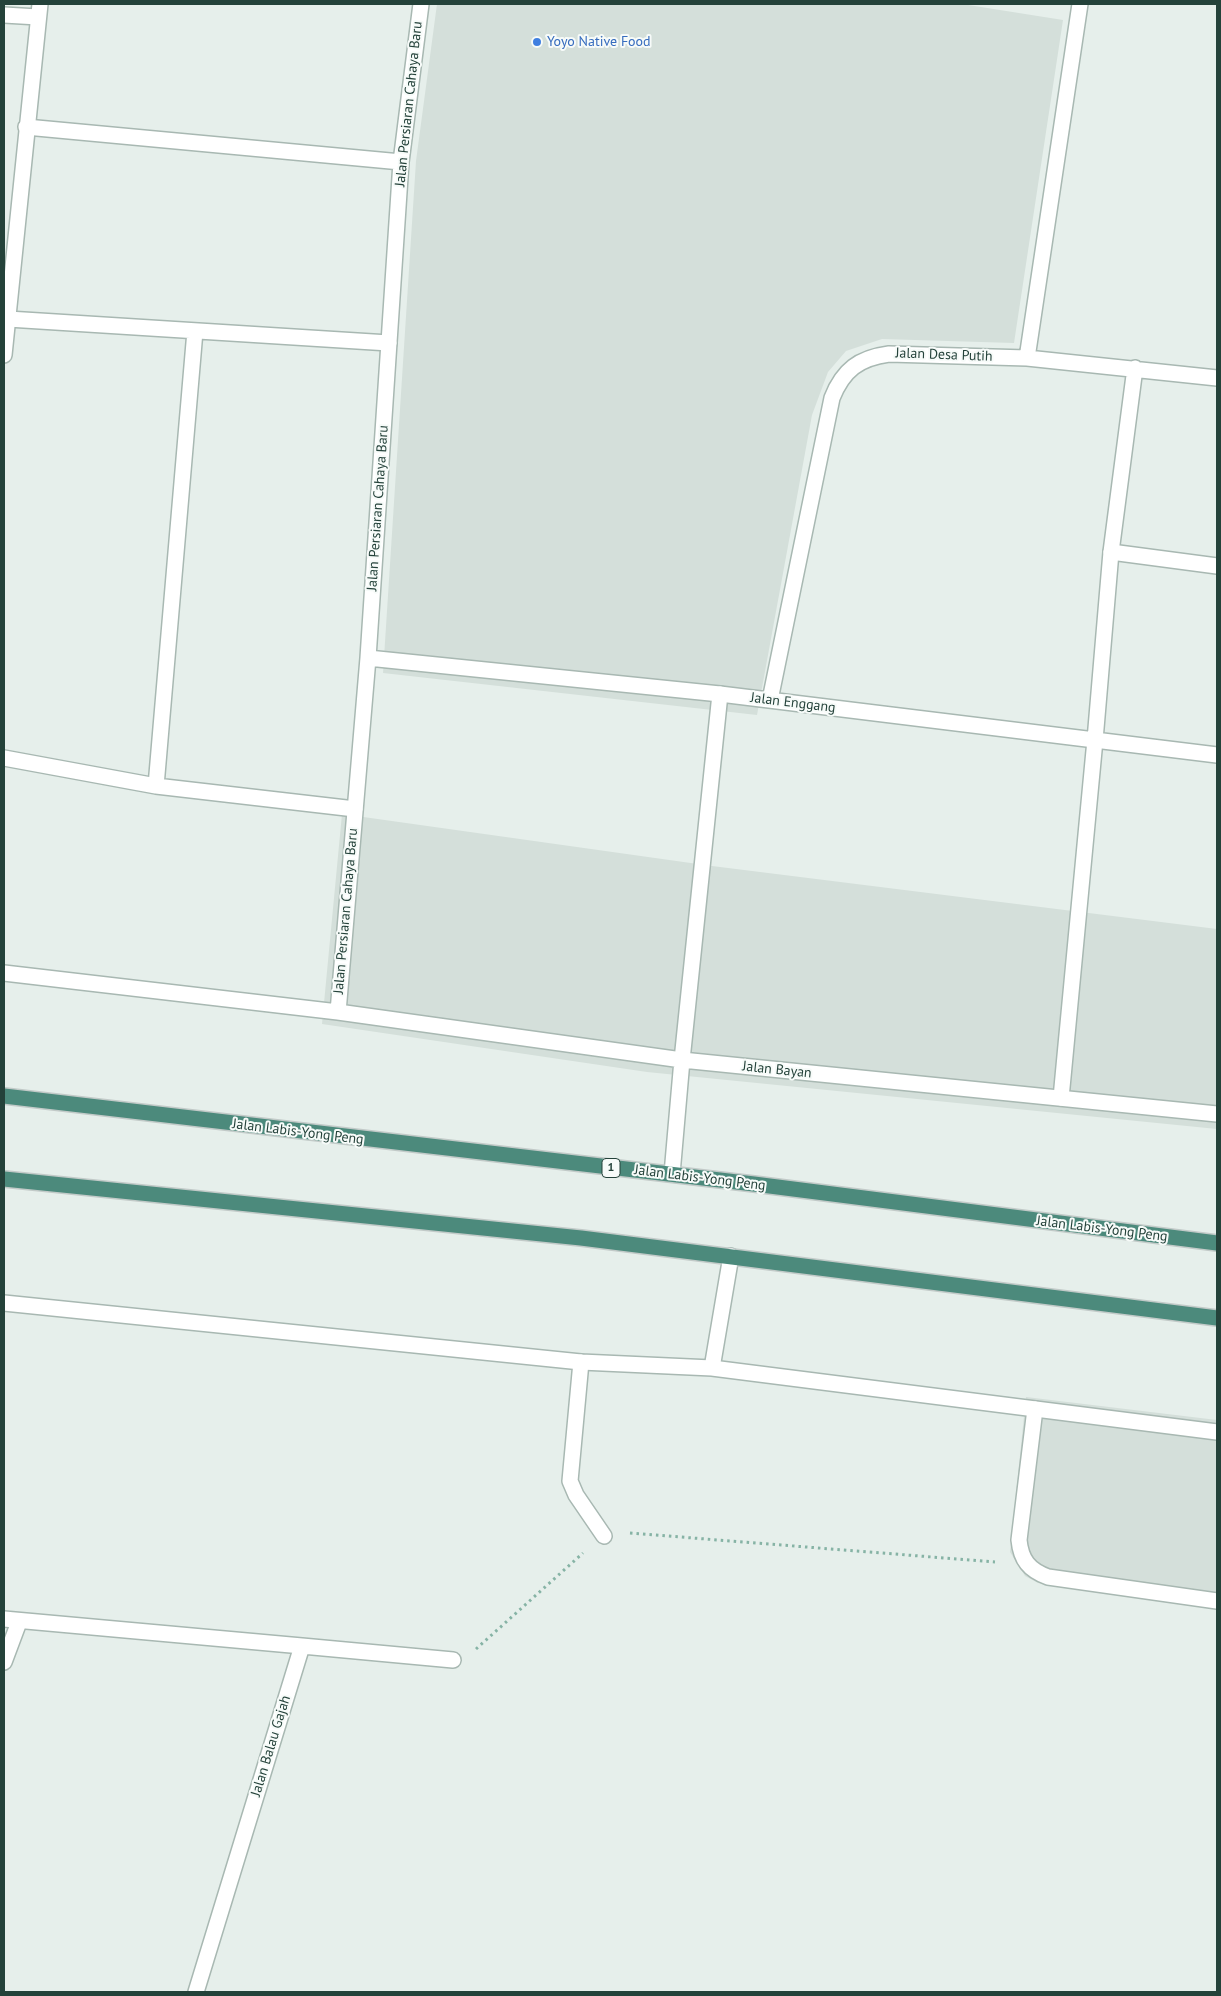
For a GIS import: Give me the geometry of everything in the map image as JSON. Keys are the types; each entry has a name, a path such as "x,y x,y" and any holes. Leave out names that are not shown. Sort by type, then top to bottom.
{"highway":[{"name":"Jalan Labis-Yong Peng","path":"4,1096 672,1174 1217,1243"},
{"path":"4,1179 582,1238 1217,1318"}],"street":[{"name":"Jalan Persiaran Cahaya Baru","path":"338,1012 368,658 401,162 421,4"},
{"path":"1027,358 1080,4"},
{"path":"4,14 39,10 4,355"},
{"path":"26,127 401,162"},
{"path":"8,319 389,344"},
{"path":"156,786 196,330"},
{"name":"Jalan Desa Putih","path":"770,700 832,398 846,371 859,361 873,356 888,354 1027,358 1217,378"},
{"path":"1061,1098 1111,552 1135,368"},
{"path":"1111,552 1217,566"},
{"name":"Jalan Enggang","path":"368,658 720,694 1217,755"},
{"path":"672,1174 720,694"},
{"path":"4,758 156,786 355,809"},
{"name":"Jalan Bayan","path":"4,973 338,1012 682,1060 1217,1114"},
{"path":"712,1368 731,1256"},
{"path":"4,1302 582,1362 712,1368 1217,1432"},
{"path":"582,1362 570,1481 576,1495 604,1536"},
{"path":"1035,1408 1019,1540 1020,1552 1026,1564 1036,1573 1048,1577 1217,1601"},
{"path":"4,1619 19,1622 453,1660"},
{"path":"4,1662 19,1622"},
{"name":"Jalan Balau Gajah","path":"196,1992 302,1646"}],"path":[{"path":"453,1660 472,1653 604,1536 622,1532 1026,1564"}],"shaded area":[{"path":"437,4 962,4 1063,20 1014,343 882,339 846,351 828,372 812,415 757,715 383,673 416,161"},
{"path":"342,814 712,866 1217,929 1217,1129 647,1072 322,1024"},
{"path":"1026,1397 1217,1420 1217,1609 1038,1583 1025,1576 1010,1552"}],"place":[{"name":"Yoyo Native Food","path":"537,42"}]}
